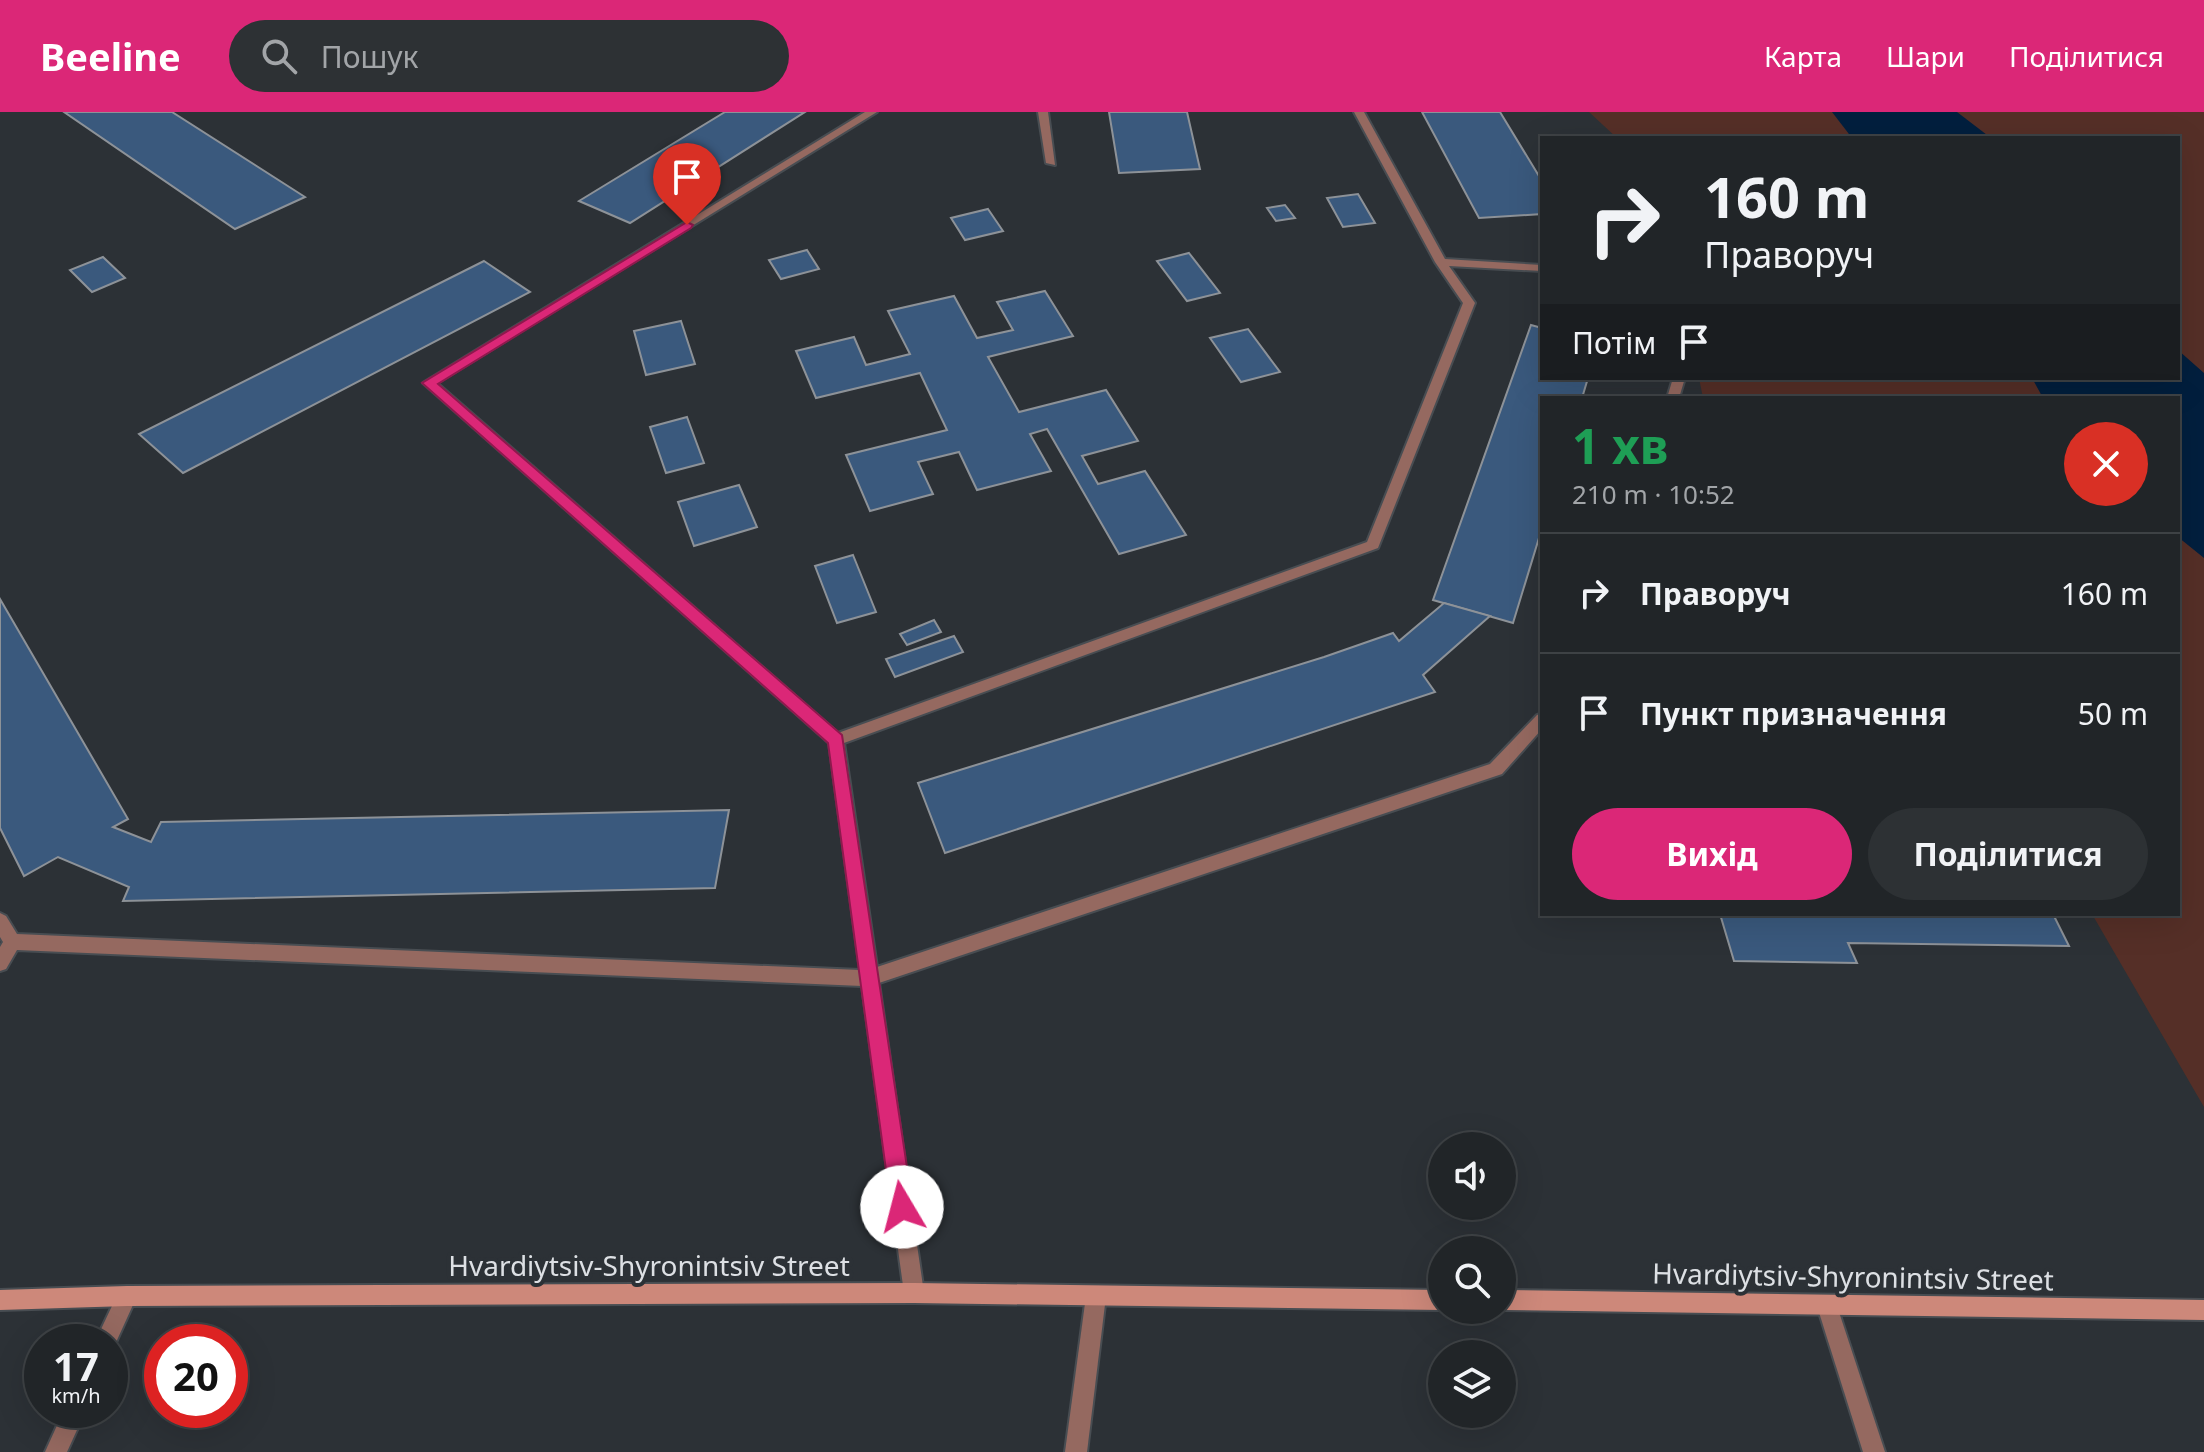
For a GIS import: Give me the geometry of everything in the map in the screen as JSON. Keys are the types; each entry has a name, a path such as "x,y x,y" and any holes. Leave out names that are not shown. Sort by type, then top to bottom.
{"main road":[{"name":"Hvardiytsiv-Shyronintsiv Street","path":"0,1300 127,1296 914,1293 1428,1300"},
{"name":"Hvardiytsiv-Shyronintsiv Street","path":"1516,1300 2204,1310"}],"street":[{"path":"872,112 429,383 836,740 914,1293"},
{"path":"1043,112 1051,163"},
{"path":"836,740 1373,545 1469,303 1441,262 1359,112"},
{"path":"1441,262 1540,268"},
{"path":"12,942 869,978 1496,769 1540,721"},
{"path":"0,921 12,942"},
{"path":"0,963 12,942"},
{"path":"114,1324 127,1296"},
{"path":"1076,1452 1096,1296"},
{"path":"1827,1306 1874,1452"},
{"path":"56,1452 67,1428"}],"shaded area":[{"path":"1589,112 2204,112 2204,1107 2093,916 2180,916 2180,396 1703,396 1699,380 2180,380 2180,136 1615,136"}],"water":[{"path":"1832,112 1957,112 1988,136 1850,136"},
{"path":"2180,352 2204,373 2204,558 2180,539 2180,396 2042,396 2033,380 2180,380"}],"building":[{"path":"64,112 172,112 305,197 235,229"},
{"path":"725,112 805,112 630,223 579,201"},
{"path":"1109,112 1187,112 1200,169 1119,173"},
{"path":"1422,112 1500,112 1540,178 1540,214 1479,218"},
{"path":"1358,194 1375,223 1343,227 1327,198"},
{"path":"1285,205 1295,218 1276,221 1267,208"},
{"path":"988,209 1003,231 965,240 951,218"},
{"path":"807,250 819,269 781,279 769,260"},
{"path":"1189,253 1220,293 1187,301 1157,261"},
{"path":"103,257 125,278 92,292 70,270"},
{"path":"484,261 530,292 183,473 139,434"},
{"path":"1045,291 1073,336 988,357 1019,412 1106,390 1138,441 1082,456 1098,484 1145,471 1186,535 1119,554 1047,429 1030,434 1051,471 977,490 959,452 918,462 933,494 870,511 846,455 947,430 920,373 816,398 796,351 854,337 866,365 910,354 888,311 954,296 977,338 1013,330 997,302"},
{"path":"681,321 695,364 646,375 634,331"},
{"path":"1531,325 1540,327 1540,380 1587,380 1583,396 1540,396 1540,535 1513,623 1433,600"},
{"path":"1248,329 1280,372 1241,382 1210,338"},
{"path":"687,417 704,463 666,473 650,427"},
{"path":"739,485 757,527 694,546 678,502"},
{"path":"853,555 876,612 837,623 815,566"},
{"path":"0,599 128,819 113,827 151,842 161,822 729,810 715,888 123,901 129,887 58,857 24,876 0,828"},
{"path":"1444,603 1490,616 1423,675 1435,692 945,853 918,783 1393,633 1399,641"},
{"path":"934,620 941,632 907,645 900,634"},
{"path":"954,636 963,652 895,677 886,659"},
{"path":"1721,916 2054,916 2069,946 1848,943 1857,963 1734,961"}],"route":[{"path":"687,225 429,383 836,740 902,1207"}]}
